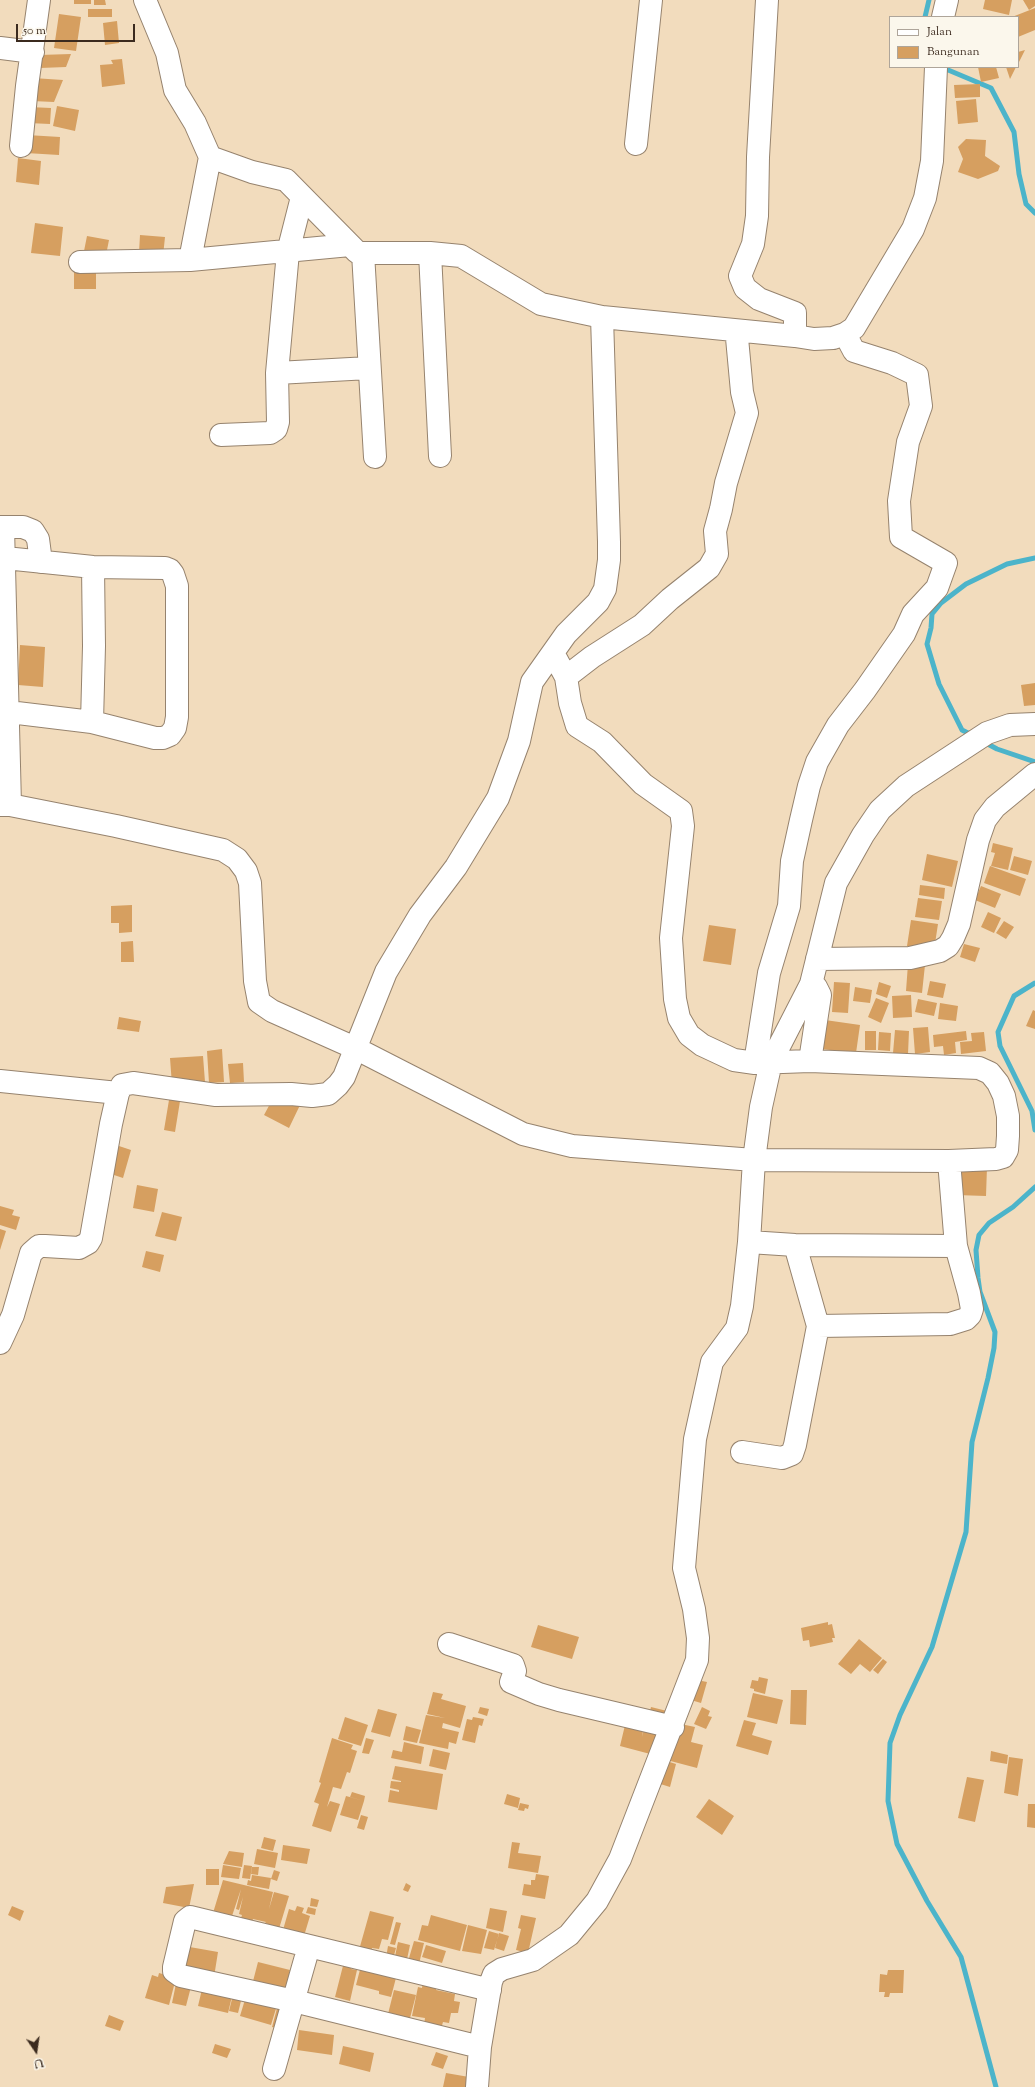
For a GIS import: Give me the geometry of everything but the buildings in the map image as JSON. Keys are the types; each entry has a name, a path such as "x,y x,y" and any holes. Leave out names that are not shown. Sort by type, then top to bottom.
{"street":[{"path":"21,146 27,86 33,52 39,0"},
{"path":"146,0 167,53 175,90 198,130 210,157 190,260"},
{"path":"636,144 651,0"},
{"path":"767,0 758,157 757,216 753,244 741,272 740,280 745,288 759,299 795,313 795,336"},
{"path":"943,16 947,0"},
{"path":"0,48 33,52"},
{"path":"80,262 190,260 288,252 356,249 461,256 541,304 602,317 739,330 814,339 833,338 845,334 854,328 913,229 925,198 932,161 936,68"},
{"path":"210,157 252,172 286,180 356,249 370,368 375,457"},
{"path":"221,435 270,432 276,429 278,422 277,373 288,252 302,197"},
{"path":"430,253 440,456"},
{"path":"0,1343 13,1315 24,1272 31,1253 39,1246 74,1249 79,1248 88,1243 91,1238 118,1093 122,1085 133,1083 216,1095 291,1094 312,1096 328,1094 344,1078 386,972 420,915 456,867 498,798 519,741 532,682 566,634 598,602 605,589 609,542 602,317"},
{"path":"566,677 592,657 642,625 670,599 709,568 717,554 715,531 722,509 726,483 747,413 742,392 737,338 739,330"},
{"path":"477,2087 480,2047 494,1974 502,1969 534,1960 568,1935 597,1900 620,1859 673,1727 697,1660 698,1638 694,1609 684,1568 695,1439 712,1362 737,1328 742,1306 749,1242 754,1160 761,1107 769,973 789,906 792,861 801,820 809,786 817,762 838,725 865,690 904,634 914,614 937,588 946,563 901,537 899,501 908,442 921,406 917,375 892,363 854,351 845,334"},
{"path":"277,373 370,368"},
{"path":"41,562 39,544 34,531 23,528 2,527 5,558 5,805 208,845 223,850 237,859 246,871 250,883 255,981 259,1002 272,1011 355,1048 523,1134 572,1146 754,1160 950,1162 996,1159 1003,1157 1007,1150 1008,1116 1004,1096 998,1083 990,1073 979,1068 810,1061 763,1063 734,1060 702,1045 689,1035 679,1018 675,999 671,938 683,826 681,811 643,784 602,742 577,726 570,703 566,677 553,653"},
{"path":"4,712 92,722 162,738 170,734 175,728 177,717 177,586 173,574 165,568 92,567 5,558"},
{"path":"92,567 94,646 92,722"},
{"path":"763,1063 811,984 836,883 863,835 880,810 912,782 982,736 1010,725 1035,724"},
{"path":"817,959 910,958 934,953 948,946 954,938 959,924 978,840 985,820 995,807 1035,774"},
{"path":"810,1061 820,995 816,987 811,984"},
{"path":"0,1082 118,1093"},
{"path":"818,1326 950,1324 966,1319 972,1309 956,1246 950,1162"},
{"path":"749,1242 795,1245 956,1246"},
{"path":"742,1452 782,1458 792,1454 795,1445 818,1326 795,1245"},
{"path":"449,1644 512,1665 515,1671 511,1682 539,1694 573,1704 673,1727"},
{"path":"480,2047 294,2000 176,1974 174,1967 187,1918 195,1917 490,1990"},
{"path":"274,2069 309,1946"}],"waterway":[{"path":"925,16 929,0"},
{"path":"943,68 991,88 1014,132 1019,174 1026,204 1035,213"},
{"path":"972,735 962,730 939,684 927,644 931,628 932,614 941,603 966,584 1007,564 1035,558"},
{"path":"984,742 997,749 1035,762"},
{"path":"1035,983 1014,996 998,1032 1000,1046 1032,1111 1035,1130"},
{"path":"996,2087 961,1957 927,1901 897,1844 888,1801 890,1743 900,1715 932,1647 966,1532 972,1442 988,1378 994,1348 995,1332 980,1292 976,1250 979,1235 989,1223 1013,1207 1035,1187"}]}
